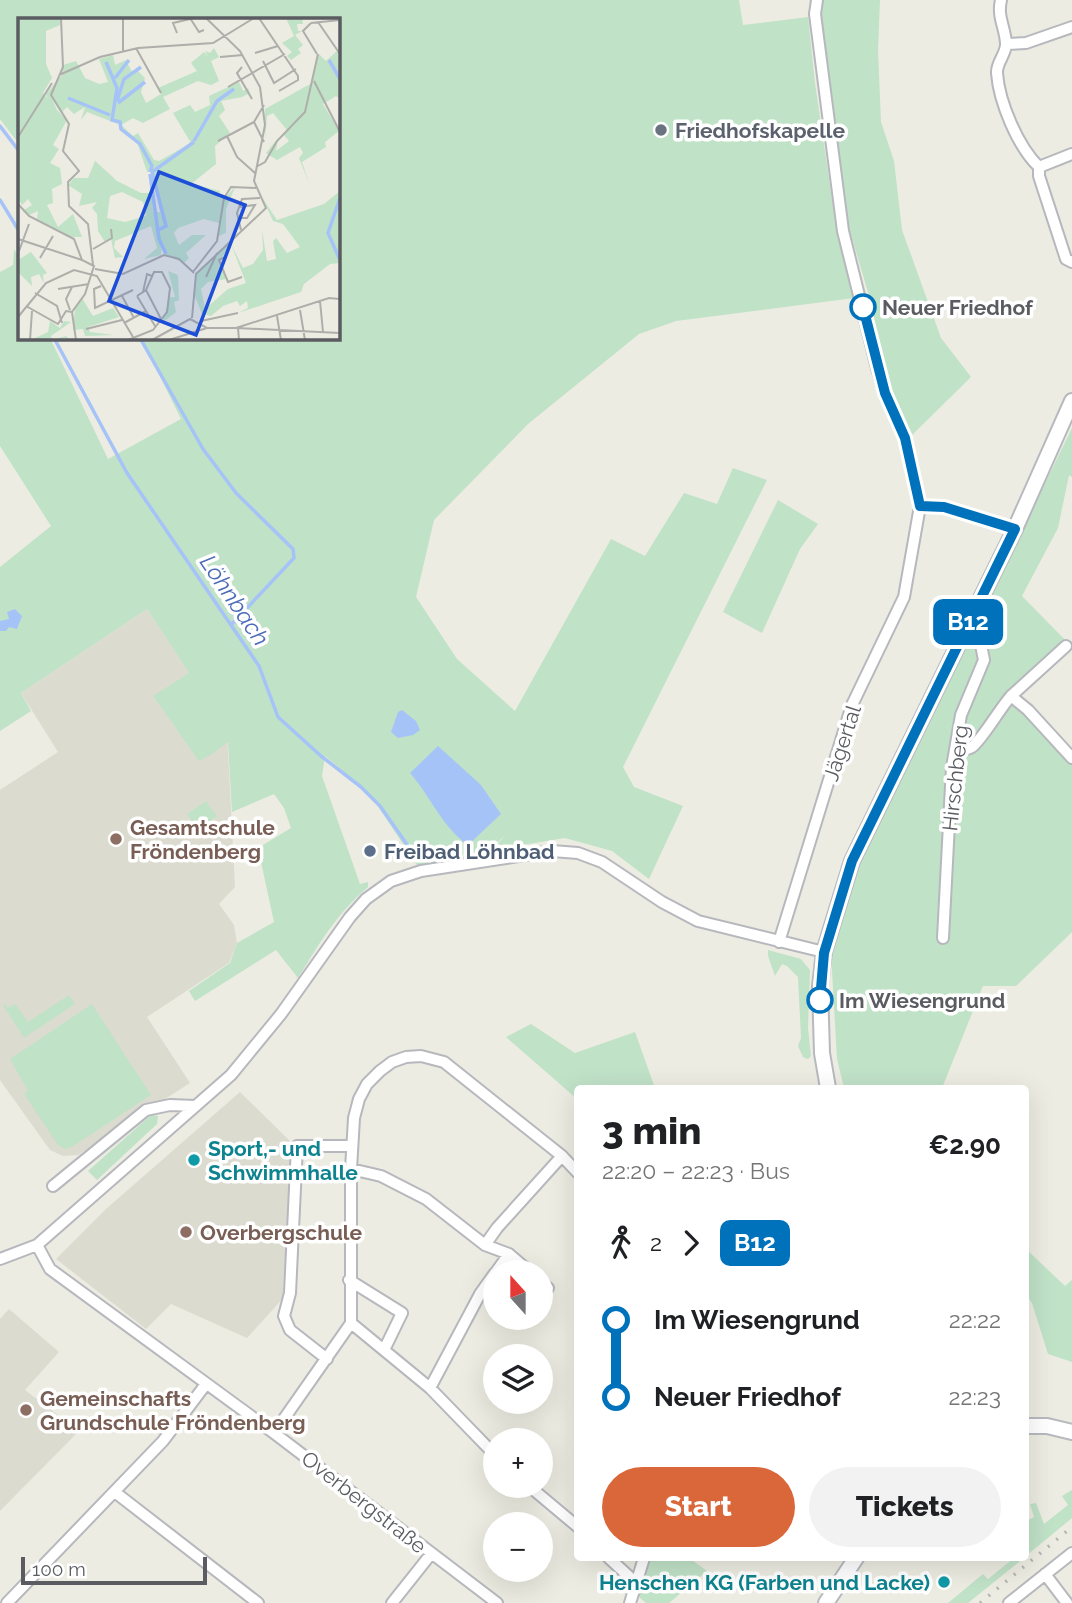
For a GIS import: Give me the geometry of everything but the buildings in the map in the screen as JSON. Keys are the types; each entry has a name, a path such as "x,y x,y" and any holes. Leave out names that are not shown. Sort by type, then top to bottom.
{"street":[{"path":"817,0 815,14 844,231 877,368 905,438 920,506 944,507 1015,529"},
{"path":"1001,0 998,11 1007,44 996,71 1009,120 1025,154 1038,167 1066,259 1072,262"},
{"path":"1007,44 1026,43 1072,27"},
{"path":"1038,167 1072,154"},
{"name":"Hirschberg","path":"827,1085 822,1053 820,1014 824,953 852,861 1015,529 1072,401"},
{"name":"Jägertal","path":"779,942 852,705 904,597 920,506"},
{"name":"Hirschberg","path":"943,938 949,810 955,750 961,715 984,660 981,645 962,634"},
{"path":"955,750 971,747 978,742 998,710 1066,646"},
{"path":"1012,696 1072,758"},
{"path":"0,1259 37,1245 231,1075 254,1048 350,917 366,899 391,881 421,871 552,851 578,853 602,862 662,902 698,921 824,953"},
{"path":"274,1433 351,1323 349,1280 352,1146 354,1118 359,1099 367,1084 392,1062 406,1057 421,1056 444,1062 562,1156 574,1169"},
{"path":"54,1186 146,1110 170,1105 195,1105"},
{"path":"327,1359 290,1330 284,1316 290,1293 297,1146 352,1146"},
{"path":"485,1245 562,1156"},
{"path":"351,1169 381,1176 426,1199 485,1245 509,1254 516,1260"},
{"name":"Overbergstraße","path":"37,1245 50,1269 274,1433 497,1603"},
{"path":"505,1260 509,1254"},
{"path":"349,1280 402,1314 384,1350"},
{"path":"430,1388 483,1290"},
{"path":"351,1323 430,1388 483,1442"},
{"path":"7,1600 116,1493 163,1441 206,1384"},
{"path":"1029,1426 1047,1426 1072,1432"},
{"path":"116,1493 258,1603"},
{"path":"543,1498 574,1524"},
{"path":"1009,1603 1072,1553"},
{"path":"392,1603 432,1554"},
{"path":"612,1561 636,1583"},
{"path":"629,1603 643,1561"},
{"path":"826,1603 854,1561"},
{"path":"1045,1574 1067,1603"}],"shaded area":[{"name":"Gesamtschule Fröndenberg","path":"147,609 227,730 235,887 219,904 234,925 237,943 229,963 147,1017 190,1083 78,1155 63,1156 50,1150 0,1080 0,790 58,752 21,693"},
{"name":"Overbergschule","path":"240,1092 294,1145 287,1294 247,1338 171,1304 146,1329 56,1259 106,1209"},
{"name":"Gemeinschafts Grundschule Fröndenberg","path":"9,1309 59,1352 25,1390 79,1431 0,1511 0,1319"}],"green space":[{"path":"0,0 739,0 743,25 808,17 837,234 854,298 676,321 639,334 528,424 434,520 416,597 457,659 515,711 611,539 645,556 684,493 717,504 733,468 767,480 623,767 634,787 683,806 649,879 612,851 565,838 493,850 506,834 479,862 421,871 369,793 325,756 322,776 360,884 368,882 368,887 338,918 298,978 276,950 195,1001 189,991 230,963 237,943 274,922 258,848 291,828 284,808 274,794 232,812 228,742 199,761 153,696 189,673 147,609 21,693 31,711 0,731 0,567 51,526 0,446 0,272 13,265 14,249 18,256 18,340 51,340 108,459 181,419 142,340 340,340 340,18 18,18 18,143 0,119"},
{"path":"821,0 880,0 878,50 881,122 894,161 902,230 941,338 971,377 911,436 883,373 870,299 846,218 819,12"},
{"path":"1072,428 1072,477 1069,475 1058,528 1022,596 1072,647 1020,695 1072,751 1072,932 1016,986 983,986 943,1085 843,1085 837,1059 831,953 860,863"},
{"path":"778,500 818,524 800,549 762,633 723,612"},
{"path":"206,801 217,816 198,830 187,814"},
{"path":"768,950 801,959 810,970 808,1028 811,1056 808,1059 803,1057 798,1046 801,1038 798,977 782,964 775,976"},
{"path":"69,995 75,1004 24,1038 3,1005 8,1008 15,1004 28,1022"},
{"path":"92,1004 151,1095 65,1149 58,1145 24,1094 28,1091 10,1059"},
{"path":"531,1024 575,1053 635,1032 654,1085 574,1085 574,1096 506,1037"},
{"path":"151,1115 158,1116 157,1124 97,1180 88,1171"},
{"path":"1029,1252 1065,1286 1072,1280 1072,1362 1048,1354 1029,1298"},
{"path":"1072,1490 1072,1518 1029,1554 1029,1520 1034,1517 1030,1504 1036,1503 1044,1524 1068,1505 1062,1496"},
{"path":"649,1561 693,1561 707,1571 669,1603 646,1603 638,1596"},
{"path":"1010,1561 1020,1561 968,1603 948,1603 983,1574 988,1579"}],"water":[{"path":"15,609 22,616 17,629 9,627 6,631 0,631 0,621 9,619 7,612"},
{"path":"402,710 416,721 420,730 413,735 398,738 391,732 398,712"},
{"path":"438,746 481,785 501,814 468,845 451,830 410,773"}],"waterway":[{"path":"0,126 18,150"},
{"name":"Löhnbach","path":"0,200 18,229"},
{"name":"Löhnbach","path":"55,340 127,473 259,666 278,717 380,806 415,856"},
{"path":"141,340 203,449 236,493 293,549 294,558 231,625"}],"railway":[{"path":"980,1603 1072,1527"}],"bus line":[{"name":"B12","path":"820,1000 824,953 852,861 1015,529 944,507 920,506 905,438 885,393 863,307"}],"place":[{"name":"Friedhofskapelle","path":"661,130"},
{"name":"Neuer Friedhof","path":"863,307"},
{"name":"Gesamtschule Fröndenberg","path":"116,839"},
{"name":"Freibad Löhnbad","path":"370,851"},
{"name":"Im Wiesengrund","path":"820,1000"},
{"name":"Sport,- und Schwimmhalle","path":"194,1160"},
{"name":"Overbergschule","path":"186,1232"},
{"name":"Gemeinschafts Grundschule Fröndenberg","path":"26,1410"},
{"name":"Henschen KG (Farben und Lacke)","path":"944,1582"}]}
